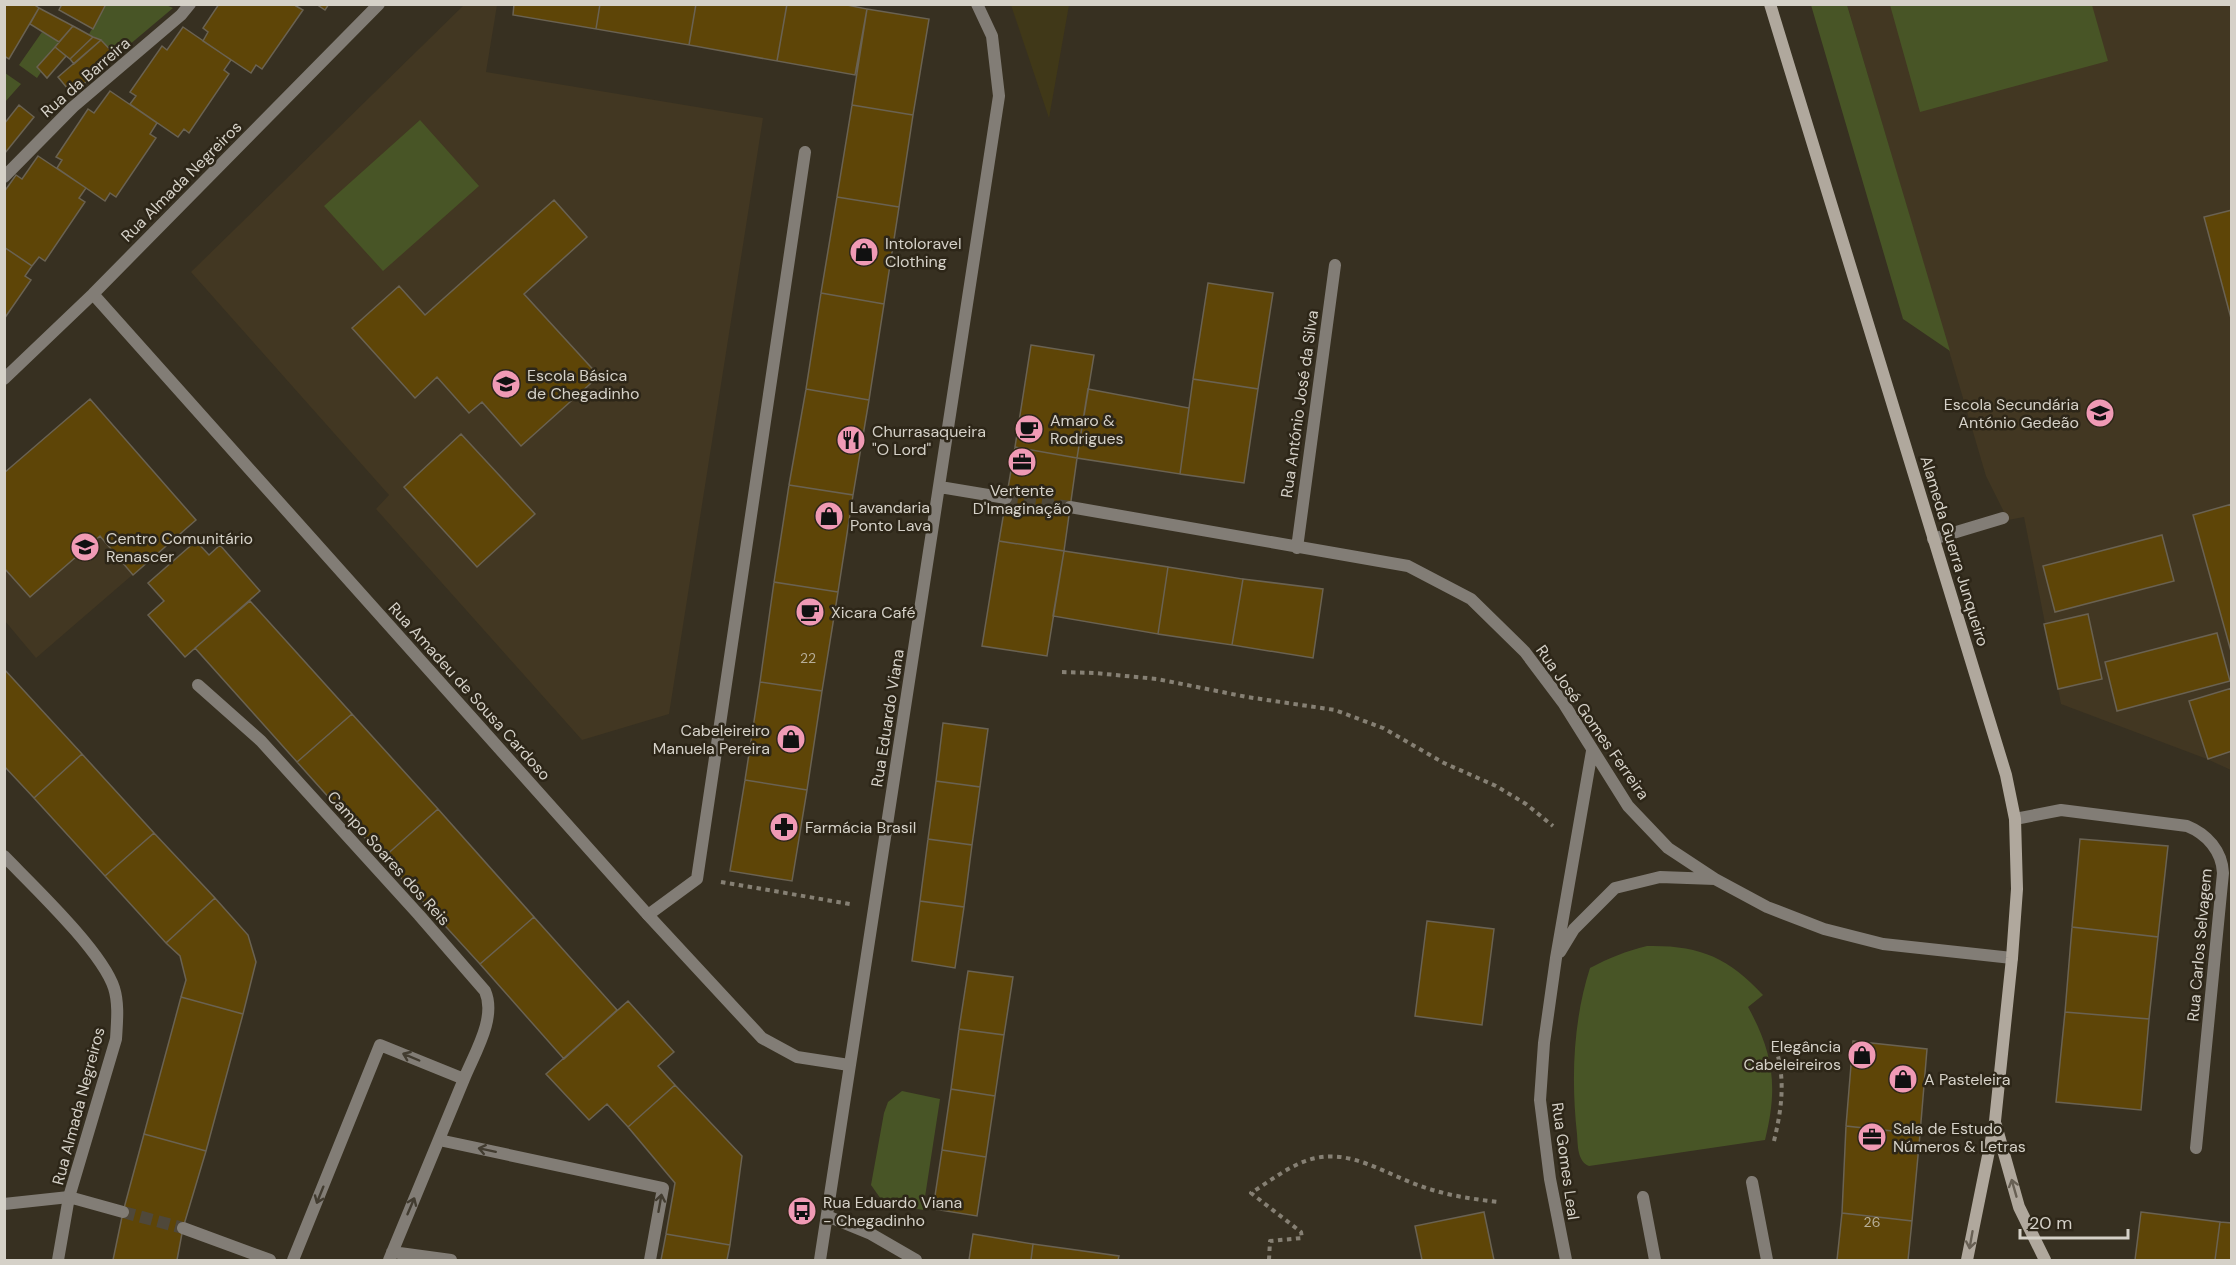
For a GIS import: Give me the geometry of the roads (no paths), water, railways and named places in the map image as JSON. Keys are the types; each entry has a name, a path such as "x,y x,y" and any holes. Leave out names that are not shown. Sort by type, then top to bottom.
{"street":[{"name":"Rua da Barreira","path":"4,177 73,107 190,4"},
{"name":"Rua Almada Negreiros","path":"4,379 93,294 379,4"},
{"name":"Rua Eduardo Viana","path":"820,1260 999,96 992,36 977,4"},
{"name":"Alameda Guerra Junqueiro","path":"1770,4 2006,775 2016,819 2018,889 1995,1121 1967,1260"},
{"path":"648,915 697,879 805,152"},
{"name":"Rua António José da Silva","path":"1297,548 1335,265"},
{"name":"Rua Amadeu de Sousa Cardoso","path":"93,294 648,915 762,1038 797,1057 849,1065"},
{"path":"940,487 1006,498"},
{"name":"Rua José Gomes Ferreira","path":"1070,507 1408,566 1471,599 1525,652 1564,704 1628,806 1668,848 1715,879 1767,907 1824,929 1883,944 2012,958"},
{"path":"1933,539 2002,518"},
{"name":"Campo Soares dos Reis","path":"198,686 261,741 411,906 485,991 489,1000 489,1018 390,1256 452,1260"},
{"name":"Rua Gomes Leal","path":"1566,1260 1550,1179 1540,1100 1544,1044 1556,958 1592,751"},
{"name":"Rua Carlos Selvagem","path":"2016,819 2061,810 2187,826 2206,838 2220,855 2223,873 2196,1148"},
{"name":"Rua Almada Negreiros","path":"4,856 80,937 102,965 114,987 118,1016 116,1039 69,1197 58,1260"},
{"name":"Rua Gomes Leal","path":"1556,958 1574,929 1615,888 1660,877 1715,879"},
{"path":"292,1260 380,1045 464,1079"},
{"name":"Alameda Guerra Junqueiro","path":"1995,1121 2019,1208 2044,1260"},
{"path":"439,1140 663,1188 650,1260"},
{"path":"1752,1182 1767,1260"},
{"path":"4,1204 69,1197 123,1212"},
{"path":"1643,1197 1655,1260"},
{"path":"828,1216 872,1234 916,1260"},
{"path":"183,1228 270,1260"}],"tunnel":[{"path":"1006,498 1070,507"},
{"path":"123,1212 183,1228"}],"place":[{"name":"Intoloravel Clothing","path":"864,252"},
{"name":"Escola Básica de Chegadinho","path":"506,384"},
{"name":"Escola Secundária António Gedeão","path":"2100,413"},
{"name":"Amaro & Rodrigues","path":"1029,429"},
{"name":"Churrasaqueira \"O Lord\"","path":"851,440"},
{"name":"Vertente D'Imaginação","path":"1022,462"},
{"name":"Lavandaria Ponto Lava","path":"829,516"},
{"name":"Centro Comunitário Renascer","path":"85,547"},
{"name":"Xicara Café","path":"810,612"},
{"name":"Cabeleireiro Manuela Pereira","path":"791,739"},
{"name":"Farmácia Brasil","path":"784,827"},
{"name":"Elegância Cabeleireiros","path":"1862,1055"},
{"name":"A Pasteleira","path":"1903,1079"},
{"name":"Sala de Estudo Números & Letras","path":"1872,1137"},
{"name":"Rua Eduardo Viana - Chegadinho","path":"802,1211"}]}
